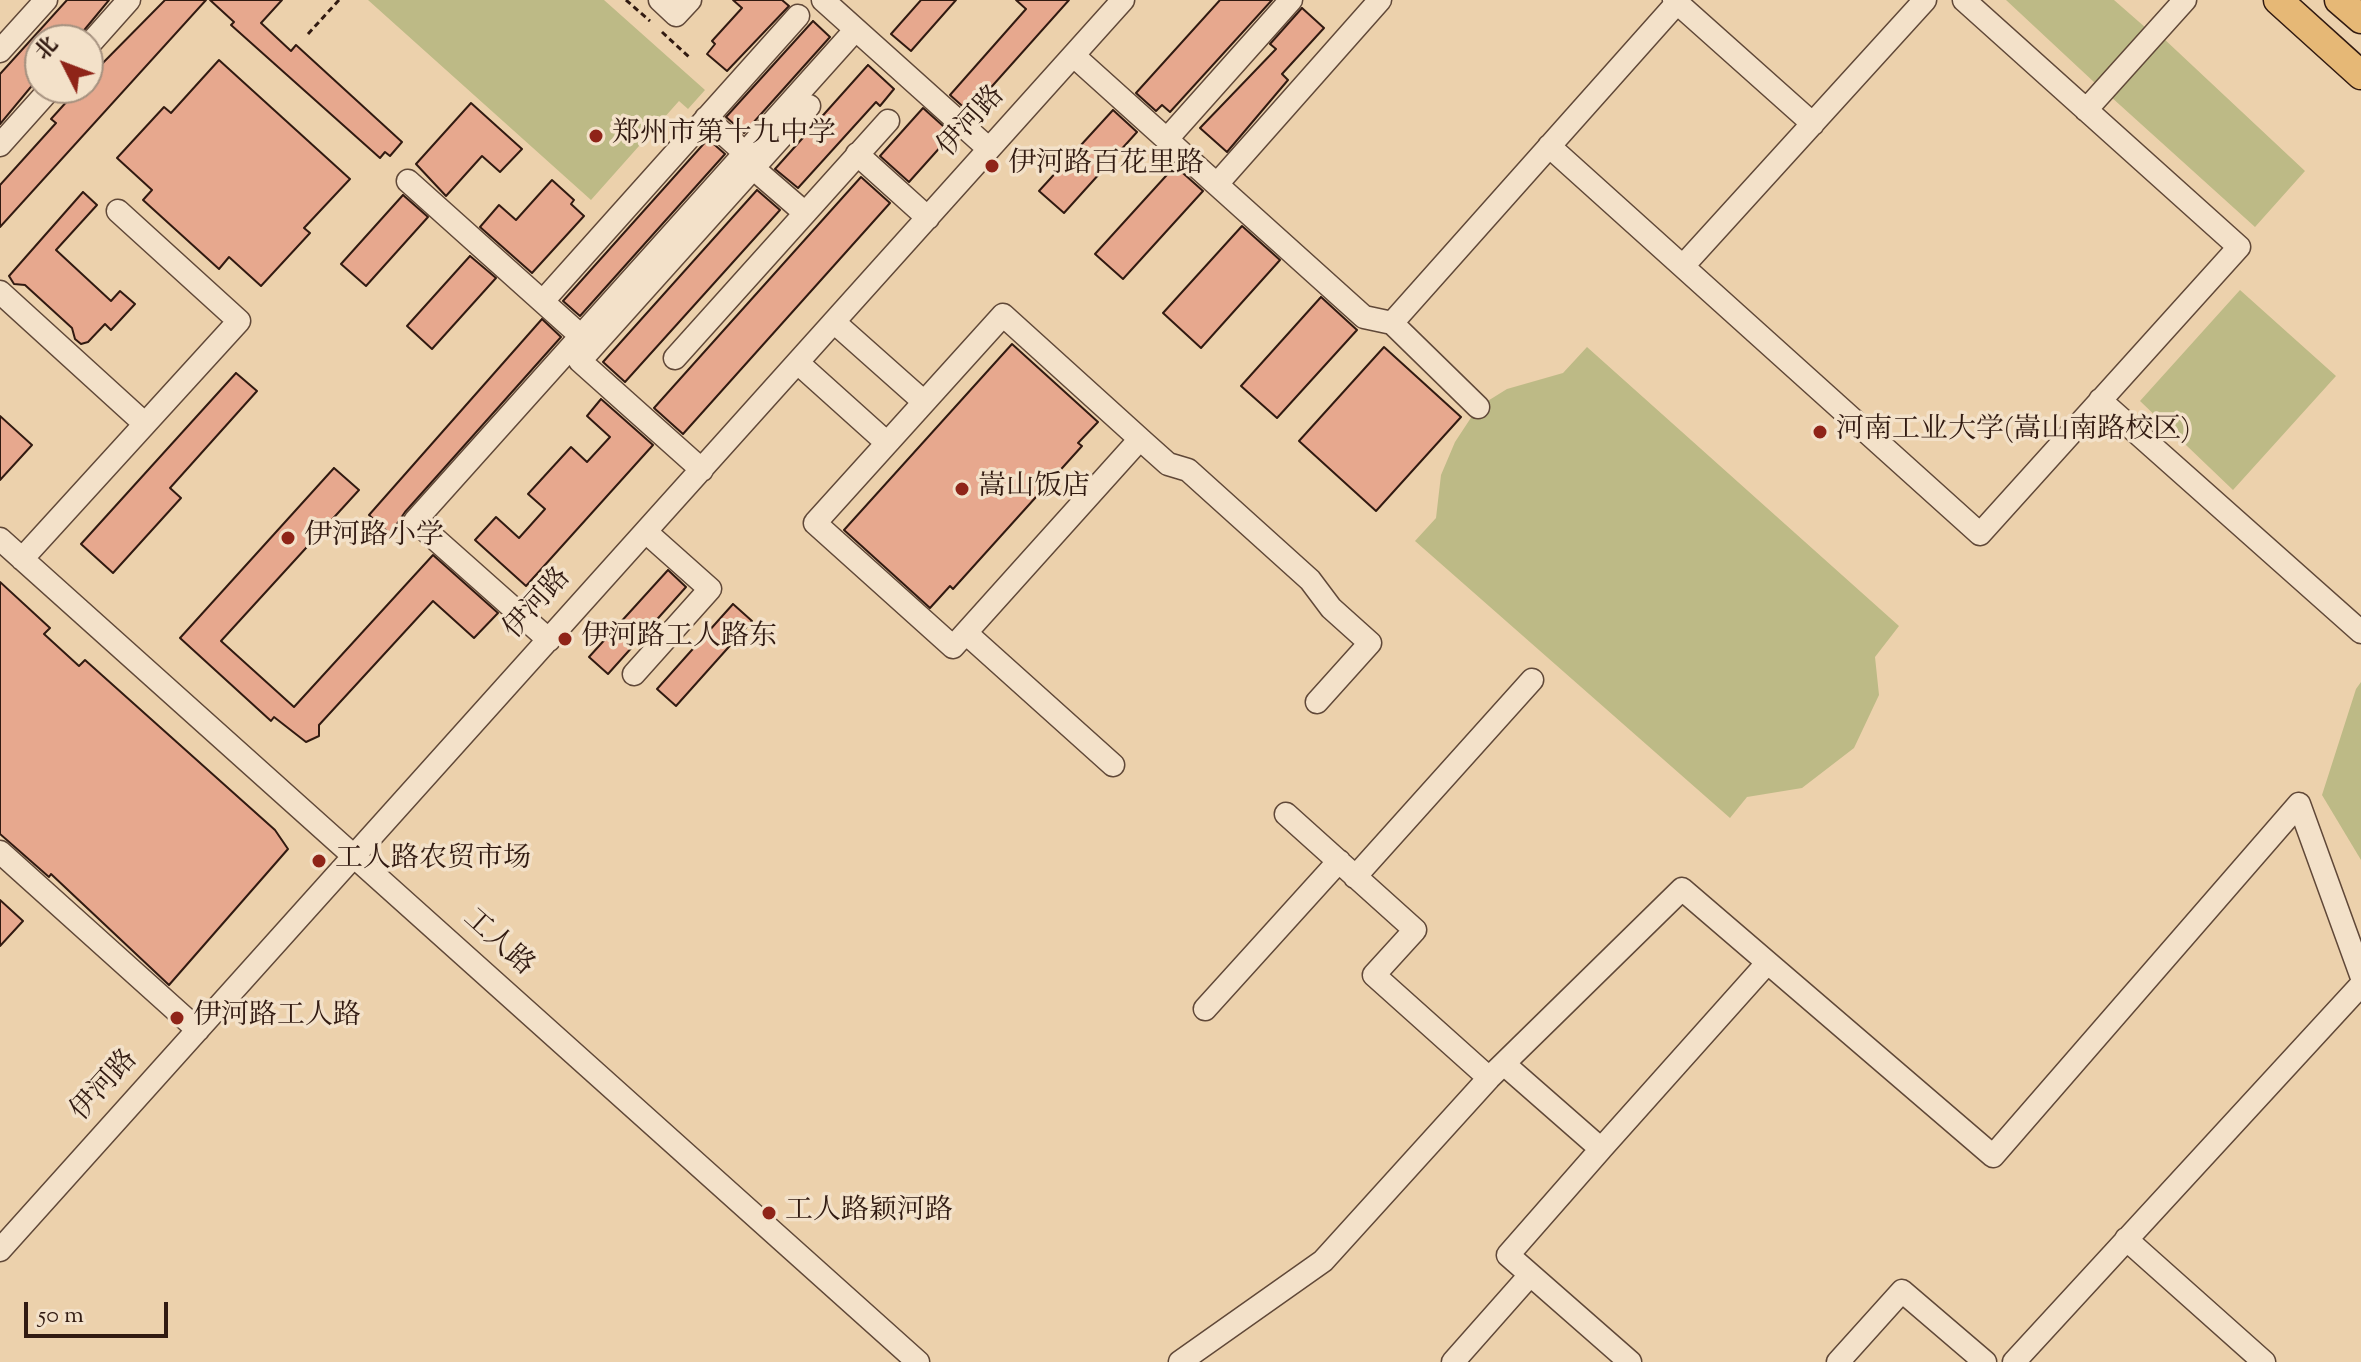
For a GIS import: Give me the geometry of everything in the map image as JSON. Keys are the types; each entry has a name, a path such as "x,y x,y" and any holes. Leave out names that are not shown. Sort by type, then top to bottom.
{"main road":[{"path":"2278,0 2361,75"},
{"path":"2339,0 2361,19"}],"street":[{"path":"0,51 46,0"},
{"path":"104,28 129,0"},
{"path":"660,0 676,15 690,0"},
{"path":"823,0 989,149"},
{"name":"伊河路","path":"0,1250 1123,0"},
{"path":"1167,139 1291,0"},
{"path":"1217,184 1380,0"},
{"path":"1683,266 1925,0"},
{"path":"1549,146 1980,534 2239,247 1964,0"},
{"path":"2086,110 2185,0"},
{"path":"1392,323 1675,1 1813,124"},
{"path":"543,301 798,16"},
{"path":"702,470 580,361 849,37"},
{"path":"1074,56 1364,317 1392,323 1478,407"},
{"path":"0,145 37,104"},
{"path":"549,640 415,521 581,336 749,160 809,106"},
{"path":"706,118 805,213"},
{"path":"675,358 888,121"},
{"path":"857,154 928,218"},
{"path":"408,181 581,336"},
{"path":"22,559 239,321 118,211"},
{"path":"0,292 145,424"},
{"path":"1140,439 953,647 815,523 1003,315 1168,464 1188,470 1310,580 1331,608 1370,643 1317,702"},
{"path":"834,322 924,402"},
{"path":"798,363 887,443"},
{"path":"2100,400 2361,632"},
{"path":"634,674 710,589 646,532"},
{"name":"工人路","path":"0,539 918,1362"},
{"path":"966,633 1113,765"},
{"path":"1205,1009 1532,680"},
{"path":"1180,1362 1323,1261 1496,1071 1682,889 1993,1156 2299,804 2361,975"},
{"path":"1286,814 1415,930 1374,975 1601,1149"},
{"path":"0,852 198,1030"},
{"path":"1630,1362 1508,1255 1761,970"},
{"path":"2014,1362 2361,985"},
{"path":"2126,1239 2264,1362"},
{"path":"1453,1362 1530,1275"},
{"path":"1838,1362 1902,1291 1985,1362"}],"path":[{"path":"308,34 339,0"}],"shaded area":[{"path":"368,0 604,0 705,90 688,109 679,101 591,200"},
{"path":"2006,0 2114,0 2146,28 2095,83"},
{"path":"2162,37 2305,171 2255,227 2110,96"},
{"path":"2240,290 2336,376 2233,490 2140,401"},
{"path":"1587,347 1899,626 1875,657 1879,695 1854,748 1802,788 1747,797 1730,818 1415,541 1436,518 1441,475 1455,442 1478,407 1507,389 1563,373"},
{"path":"2361,682 2361,860 2322,795 2356,689"}],"building":[{"path":"67,0 109,0 89,24 45,24"},
{"path":"165,0 206,0 0,227 0,185 56,123 51,119 65,104 104,104 104,62"},
{"path":"210,0 282,0 261,23 291,51 296,45 402,142 390,156 385,152 380,158 231,25 234,22"},
{"path":"733,0 782,0 789,6 727,71 707,54 715,44 712,41 742,8"},
{"path":"921,0 956,0 911,51 891,34"},
{"path":"1016,0 1069,0 969,112 950,95 1026,9"},
{"path":"1220,0 1272,0 1170,112 1162,105 1156,111 1136,93"},
{"path":"1302,8 1324,28 1282,74 1288,80 1227,152 1200,128 1276,49 1270,44"},
{"path":"813,21 830,37 744,133 726,117"},
{"path":"24,47 24,95 0,124 0,74"},
{"path":"219,60 350,179 304,228 310,233 261,286 229,257 219,269 143,200 152,190 117,158 164,107 171,113"},
{"path":"868,65 894,89 880,106 876,102 798,188 775,169"},
{"path":"471,103 522,149 500,172 482,156 446,196 416,164"},
{"path":"923,108 952,134 909,182 880,156"},
{"path":"1113,110 1137,132 1064,213 1039,191"},
{"path":"708,139 725,154 580,316 563,301"},
{"path":"1175,166 1203,191 1123,279 1095,254"},
{"path":"861,177 890,203 683,434 654,408"},
{"path":"552,180 574,200 571,204 584,216 532,273 480,227 499,205 516,220"},
{"path":"757,190 780,210 625,382 603,362"},
{"path":"83,192 97,205 56,250 111,301 120,291 135,304 111,330 105,324 88,342 81,344 75,339 72,328 25,285 14,284 9,276"},
{"path":"403,195 428,217 366,286 341,264"},
{"path":"1242,226 1280,260 1201,348 1163,313"},
{"path":"470,256 496,278 432,349 407,326"},
{"path":"1321,297 1357,330 1277,418 1241,386"},
{"path":"542,319 561,337 405,512 390,534 369,515"},
{"name":"嵩山饭店","path":"1012,344 1098,422 1078,443 1082,446 953,589 950,586 930,608 844,530"},
{"path":"1384,347 1461,417 1376,511 1299,441"},
{"path":"236,373 257,391 170,488 181,498 113,573 81,544"},
{"path":"601,399 653,445 526,586 475,540 496,517 519,538 545,509 528,494 571,447 587,462 610,437 587,416"},
{"path":"0,416 32,445 0,480"},
{"path":"334,468 359,490 221,641 294,707 433,555 498,613 474,638 433,601 319,725 319,736 306,742 274,717 271,721 180,638"},
{"path":"668,570 686,587 608,674 589,657"},
{"path":"0,582 50,628 44,634 79,666 85,660 275,830 288,849 169,985 51,874 49,877 0,834"},
{"path":"733,604 752,621 676,706 657,689"},
{"path":"0,900 23,921 0,946"}],"place":[{"name":"郑州市第十九中学","path":"596,136"},
{"name":"伊河路百花里路","path":"992,166"},
{"name":"河南工业大学(嵩山南路校区)","path":"1820,432"},
{"name":"嵩山饭店","path":"962,489"},
{"name":"伊河路小学","path":"288,538"},
{"name":"伊河路工人路东","path":"565,639"},
{"name":"工人路农贸市场","path":"319,861"},
{"name":"伊河路工人路","path":"177,1018"},
{"name":"工人路颖河路","path":"769,1213"}]}
